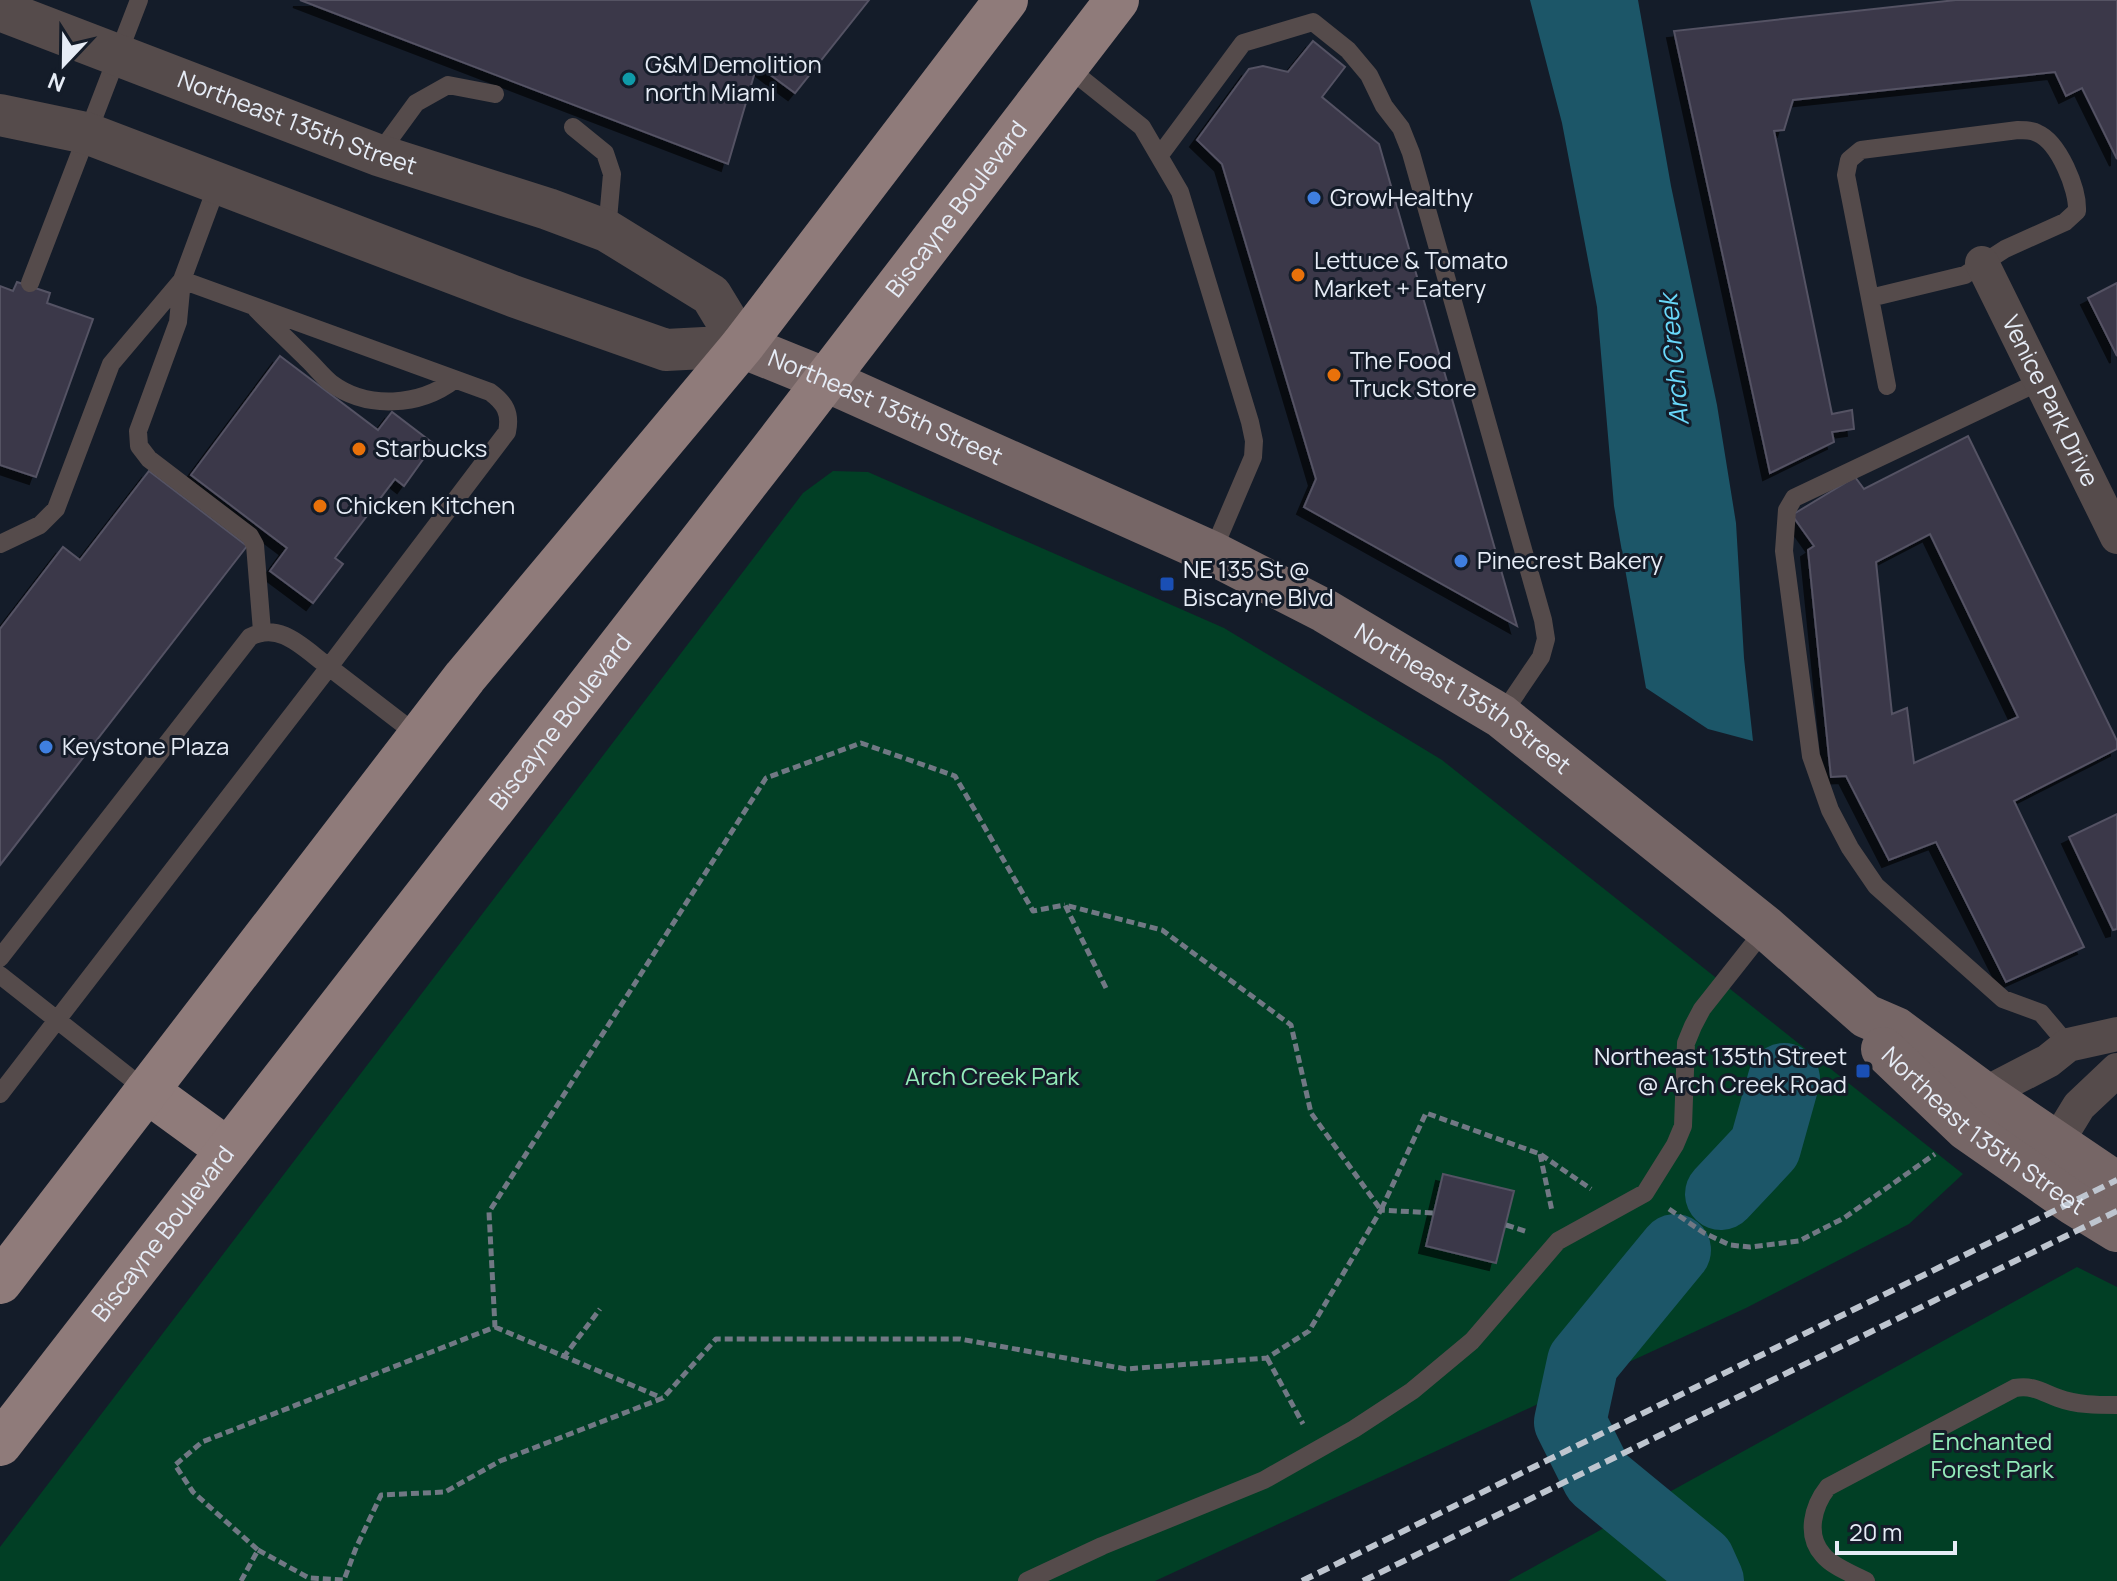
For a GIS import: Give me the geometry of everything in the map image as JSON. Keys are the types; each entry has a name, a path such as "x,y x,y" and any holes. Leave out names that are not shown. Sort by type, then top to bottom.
{"main road":[{"path":"0,1282 420,737 506,628 742,346 1006,0"},
{"name":"Biscayne Boulevard","path":"0,1444 1117,0"},
{"name":"Northeast 135th Street","path":"742,346 826,380 1212,553 1325,611 1501,716 1766,928 1866,1016 1896,1029 1984,1094 2117,1184"},
{"name":"Northeast 135th Street","path":"1866,1016 1875,1041 1967,1129 2117,1230"},
{"path":"147,1091 228,1150"}],"street":[{"name":"Northeast 135th Street","path":"0,10 378,155 607,231 711,295 742,346 666,350 513,296 86,133 0,115"},
{"name":"Venice Park Drive","path":"1982,263 2117,537"},
{"path":"1984,1094 2048,1061 2068,1045 2117,1034"},
{"path":"2057,1142 2079,1106 2117,1070"}],"lane":[{"path":"30,283 139,0"},
{"path":"1160,155 1243,43 1313,22 1348,50 1369,75 1384,106 1401,128 1411,153 1543,620 1546,639 1541,657 1501,716"},
{"path":"1067,67 1142,127 1180,192 1254,441 1253,457 1212,553"},
{"path":"378,155 416,103 448,85 495,94"},
{"path":"573,127 605,153 612,174 607,231"},
{"path":"1870,298 1965,275 2005,249 2065,222 2077,211 2078,195 2054,145 2037,132 2018,130 1861,150 1849,160 1846,175 1887,386"},
{"path":"218,182 182,280 178,322 138,431 139,446 149,459 250,536 255,545 262,631"},
{"path":"0,1094 507,432 510,418 503,402 490,392 182,280"},
{"path":"0,544 40,525 56,509 111,364 182,280"},
{"path":"251,305 331,383 355,396 383,401 414,400 439,391 454,380"},
{"path":"2041,381 1794,498 1787,510 1784,551 1811,756 1830,810 1850,848 1876,886 2003,999 2041,1013 2068,1045"},
{"path":"0,958 250,637 262,631 275,631 287,636 420,737"},
{"path":"1027,1581 1102,1546 1264,1480 1354,1429 1412,1391 1472,1341 1558,1241 1645,1193 1675,1145 1683,1126 1686,1043 1693,1026 1702,1009 1766,928"},
{"path":"0,975 147,1091"},
{"path":"1866,1581 1824,1556 1813,1538 1813,1517 1818,1500 1828,1487 2015,1388 2031,1386 2060,1399 2092,1405 2117,1405"}],"path":[{"path":"495,1327 489,1212 766,778 861,743 955,776 1033,911 1065,905 1162,930 1291,1025 1311,1113 1381,1210"},
{"path":"1065,905 1106,988"},
{"path":"663,1398 495,1327 202,1442 175,1465 193,1492 258,1550 309,1578 344,1580 381,1495 445,1492 500,1461 663,1398 716,1339 960,1339 1126,1369 1267,1358 1309,1331 1381,1210 1426,1113 1540,1154 1619,1207"},
{"path":"1645,1193 1704,1233 1730,1245 1750,1247 1799,1241 1844,1218 1944,1148"},
{"path":"1506,1225 1558,1241 1540,1154"},
{"path":"1381,1210 1433,1213"},
{"path":"563,1358 600,1309"},
{"path":"1267,1358 1303,1425 1300,1460"},
{"path":"241,1581 258,1550"}],"green space":[{"name":"Arch Creek Park","path":"833,471 868,472 1224,628 1442,760 1963,1174 1909,1224 1746,1308 1155,1581 0,1581 0,1547 803,493"},
{"name":"Enchanted Forest Park","path":"2077,1267 2117,1287 2117,1581 1508,1581"}],"water":[{"path":"1530,0 1638,0 1671,186 1717,405 1736,523 1744,658 1753,741 1708,729 1646,688 1614,506 1597,307 1562,123"}],"building":[{"name":"G&M Demolition north Miami","path":"300,0 869,0 795,93 757,65 728,164"},
{"path":"1956,0 2117,0 2117,159 2082,88 2066,96 2055,72 1793,100 1784,130 1774,131 1832,414 1852,410 1854,429 1832,432 1834,442 1770,473 1674,31"},
{"path":"1313,41 1345,67 1322,97 1379,144 1517,626 1304,507 1316,479 1222,164 1197,140 1249,69 1263,66 1288,72"},
{"path":"17,282 50,293 47,303 93,319 36,477 0,465 0,286 13,291"},
{"path":"2117,283 2117,356 2088,298"},
{"path":"280,356 378,430 392,412 434,444 404,486 395,479 335,558 343,564 313,603 270,571 287,548 191,475"},
{"path":"1968,436 2117,741 2117,749 2014,801 2084,947 2006,982 1936,842 1889,860 1846,776 1831,777 1808,550 1814,546 1792,515 1855,477 1864,489","holes":["1930,534 2018,717 1914,763 1907,708 1892,714 1876,562"]},
{"name":"Keystone Plaza","path":"149,471 247,546 0,865 0,629 63,547 80,560"},
{"path":"2117,814 2117,929 2113,930 2069,837"},
{"path":"1443,1174 1514,1191 1496,1263 1426,1246"}],"waterway":[{"name":"Arch Creek","path":"1721,1194 1765,1147 1784,1079"},
{"name":"Arch Creek","path":"1675,1250 1583,1362 1570,1422 1598,1478 1699,1561 1708,1581"}],"railway":[{"path":"1302,1581 2117,1180"},
{"path":"1363,1581 2117,1211"}],"place":[{"name":"G&M Demolition north Miami","path":"629,79"},
{"name":"GrowHealthy","path":"1314,198"},
{"name":"Lettuce & Tomato Market + Eatery","path":"1298,275"},
{"name":"The Food Truck Store","path":"1334,375"},
{"name":"Starbucks","path":"359,449"},
{"name":"Chicken Kitchen","path":"320,506"},
{"name":"Pinecrest Bakery","path":"1461,561"},
{"name":"NE 135 St @ Biscayne Blvd","path":"1167,584"},
{"name":"Keystone Plaza","path":"46,747"},
{"name":"Northeast 135th Street @ Arch Creek Road","path":"1863,1071"}]}
